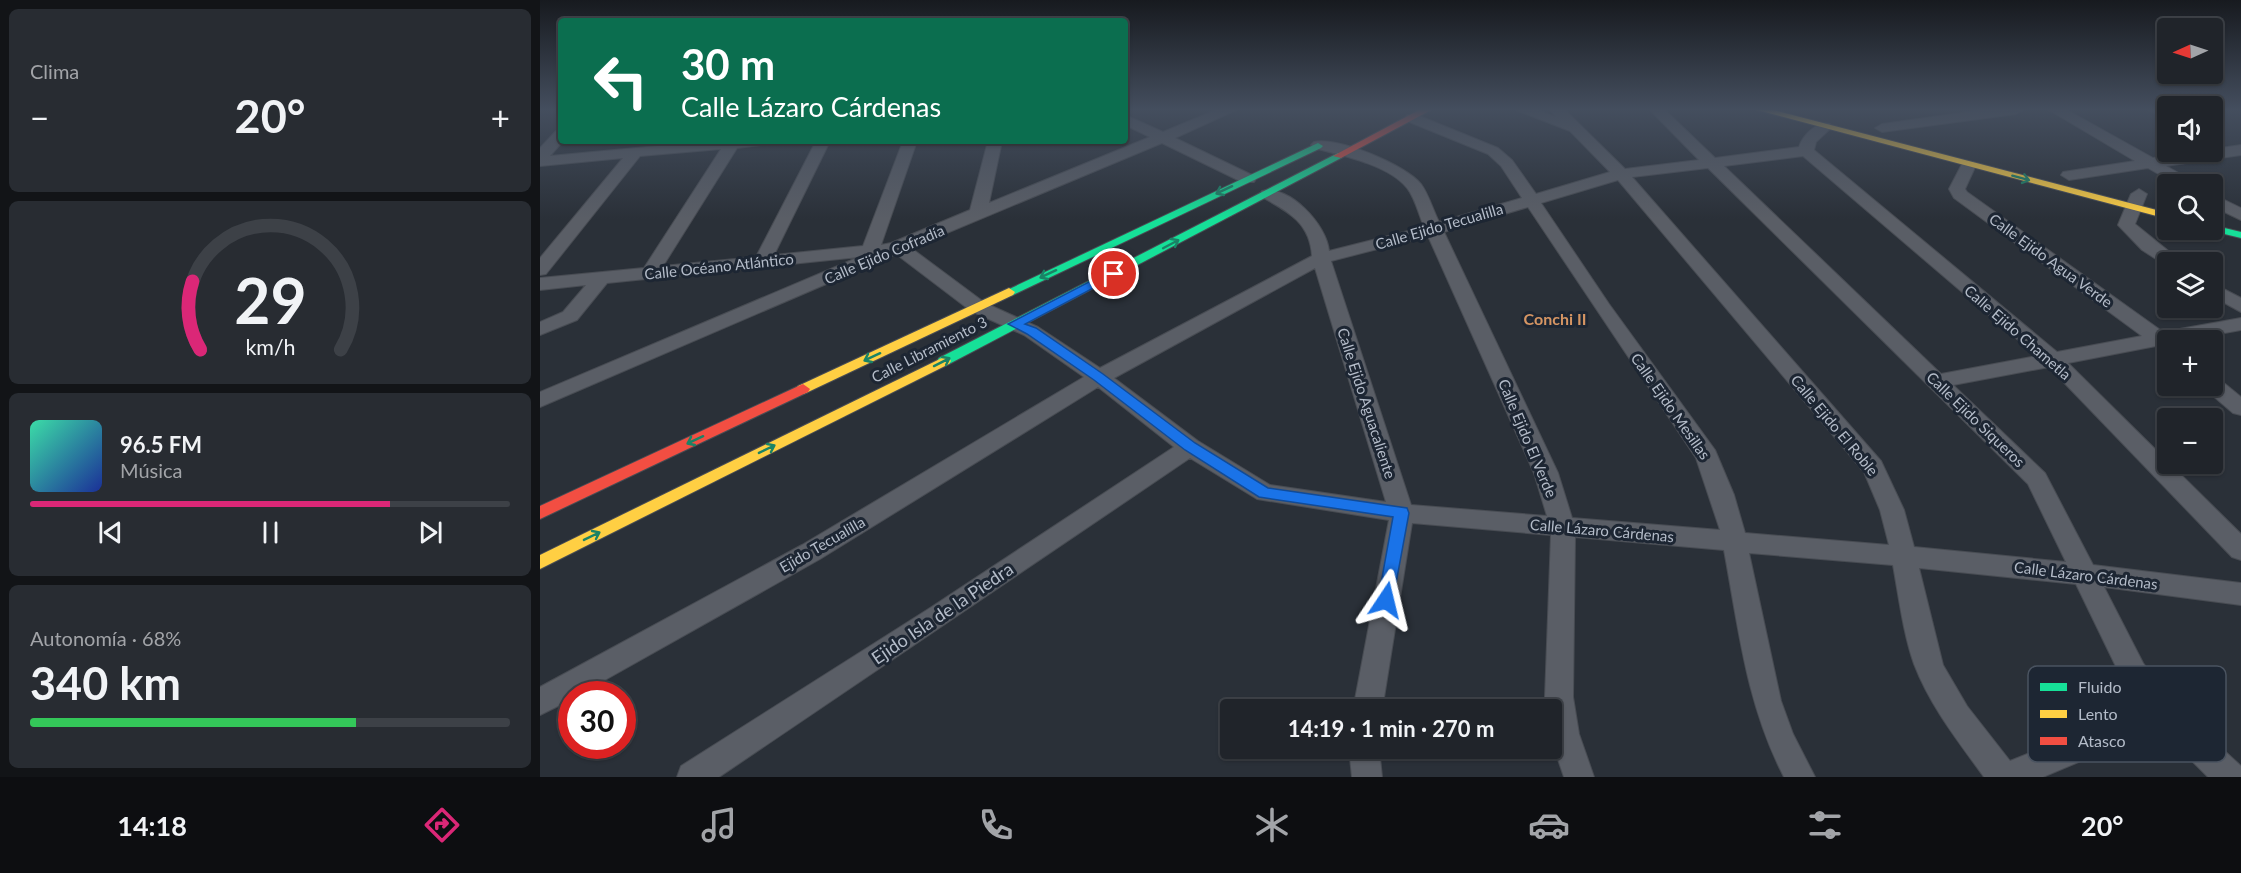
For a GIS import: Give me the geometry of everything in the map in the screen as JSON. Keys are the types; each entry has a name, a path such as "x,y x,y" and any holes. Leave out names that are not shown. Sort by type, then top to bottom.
{"street":[{"path":"540,159 551,146"},
{"path":"540,159 695,146"},
{"path":"650,273 730,146"},
{"path":"762,262 819,146"},
{"path":"870,251 908,146"},
{"path":"978,213 994,146"},
{"name":"Calle Ejido Cofradía","path":"540,400 1140,146"},
{"path":"1182,146 1248,179"},
{"name":"Calle Libramiento 3","path":"540,513 1316,146"},
{"name":"Calle Libramiento 3","path":"540,562 1015,324 1268,194 1341,146"},
{"name":"Calle Ejido El Verde","path":"1351,146 1405,178 1414,186 1546,473 1563,527 1560,697 1564,734 1579,777"},
{"name":"Calle Ejido Mesillas","path":"1484,146 1507,163 1602,307 1707,456 1716,475 1736,542 1768,713 1784,752 1800,777"},
{"name":"Calle Ejido El Roble","path":"1591,146 1621,174 1873,467 1888,499 1904,556 1923,650 1933,674 1957,715 2005,777"},
{"name":"Calle Ejido Siqueros","path":"1697,146 1790,240 2037,479 2130,666"},
{"path":"1806,151 1807,146"},
{"path":"1907,146 1968,165 2135,201 2157,201"},
{"path":"1955,146 2069,175 2157,211"},
{"path":"2119,146 2168,174"},
{"name":"Calle Ejido Tecualilla","path":"1099,377 1321,258 1435,229 1621,174 1806,151"},
{"name":"Calle Ejido Chametla","path":"1806,151 2052,358 2123,433 2241,550"},
{"path":"2069,175 2239,151"},
{"path":"540,270 635,153"},
{"name":"Calle Ejido Agua Verde","path":"1968,165 1957,189 1960,195 2157,338"},
{"name":"Calle Ejido Aguacaliente","path":"1268,194 1305,213 1319,240 1321,258 1402,513 1369,699"},
{"path":"2135,201 2126,225 2157,252"},
{"path":"2223,205 2241,215"},
{"path":"2223,216 2241,220"},
{"path":"2223,231 2241,235"},
{"name":"Calle Océano Atlántico","path":"540,284 899,248"},
{"name":"Calle Lázaro Cárdenas","path":"899,248 978,307 1031,331 1099,377 1190,447 1265,493 1402,513 1904,556 2083,574 2241,594"},
{"path":"540,329 570,316 601,278"},
{"path":"2223,295 2241,306"},
{"path":"2215,330 2241,324"},
{"path":"1938,381 2052,358 2157,343"},
{"name":"Ejido Tecualilla","path":"540,702 811,552 1099,377"},
{"path":"2223,393 2241,408"},
{"name":"Ejido Isla de la Piedra","path":"692,777 939,616 1190,447"},
{"path":"1365,759 1367,777"},
{"path":"2005,777 2042,762"},
{"name":"Calle Ejido Siqueros","path":"2214,762 2230,777"}],"traffic: fast":[{"path":"1009,292 1317,146"},
{"path":"944,361 1338,156"},
{"path":"2223,231 2241,235"}],"traffic: slow":[{"path":"1900,146 2157,213"},
{"path":"803,389 1009,292"},
{"path":"540,562 944,361"}],"traffic: jam":[{"path":"1338,156 1357,146"},
{"path":"540,513 803,389"}],"district":[{"name":"Conchi II","path":"1555,318"}],"route":[{"path":"1114,274 1015,324 1031,331 1099,377 1190,447 1265,493 1402,513 1386,600"}]}
